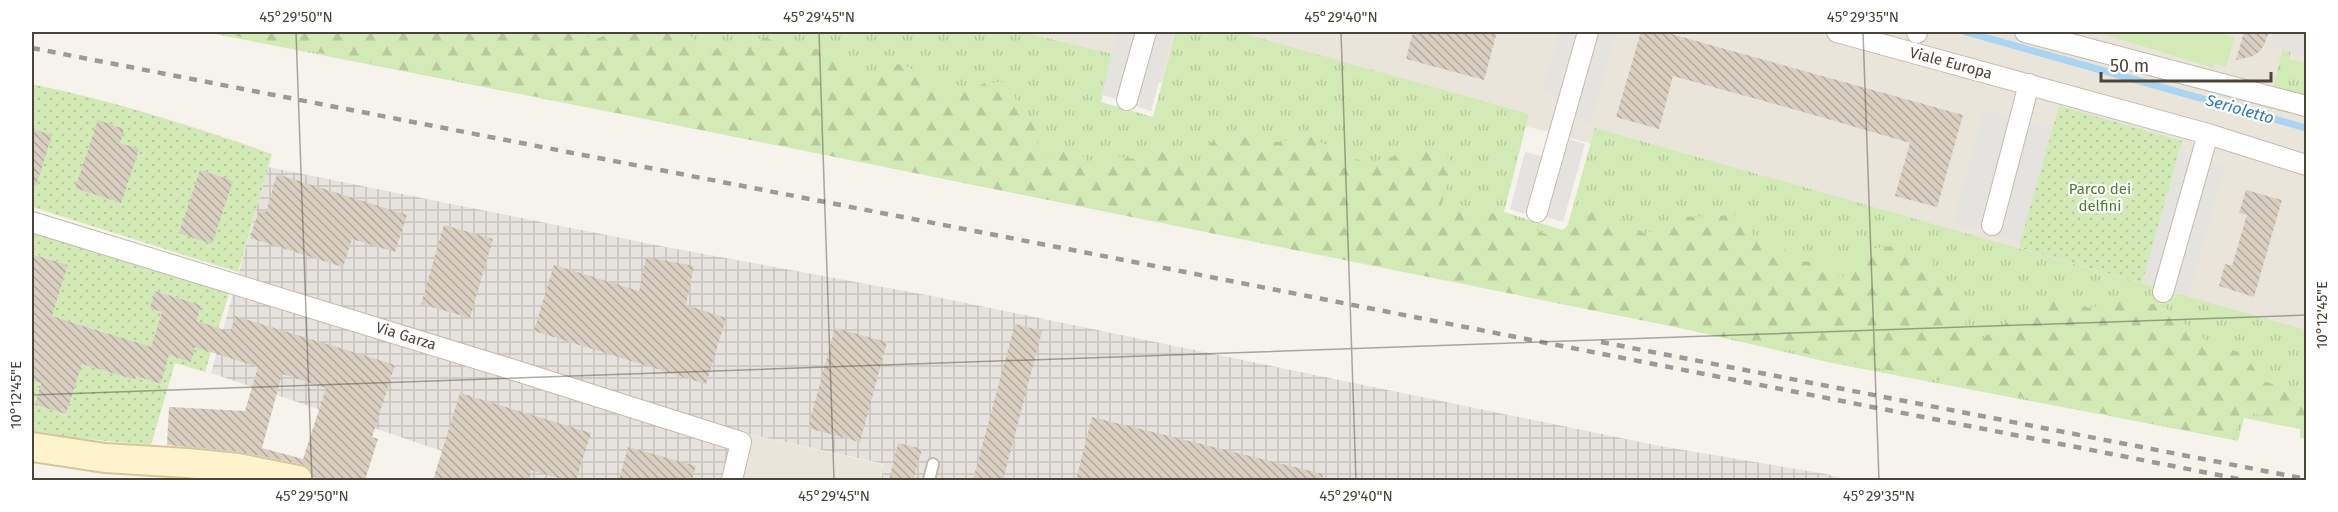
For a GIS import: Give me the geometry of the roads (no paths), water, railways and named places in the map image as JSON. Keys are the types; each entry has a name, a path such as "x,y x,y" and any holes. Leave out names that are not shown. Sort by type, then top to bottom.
{"street":[{"path":"1127,100 1146,32"},
{"path":"1537,213 1588,32"},
{"name":"Viale Europa","path":"1837,32 2208,134 2307,165"},
{"path":"2025,32 2307,106"},
{"path":"1992,225 2029,84"},
{"path":"2163,292 2208,134"},
{"name":"Via Garza","path":"32,222 517,370 741,442 732,480"},
{"path":"32,447 105,458 238,468 298,480"}],"lane":[{"path":"929,480 933,464"}],"waterway":[{"name":"Serioletto","path":"1966,32 2306,128"}],"railway":[{"path":"32,48 2244,480"},
{"path":"1601,342 2306,479"}],"park label":[{"name":"Parco dei delfini","path":"2100,198"}]}
